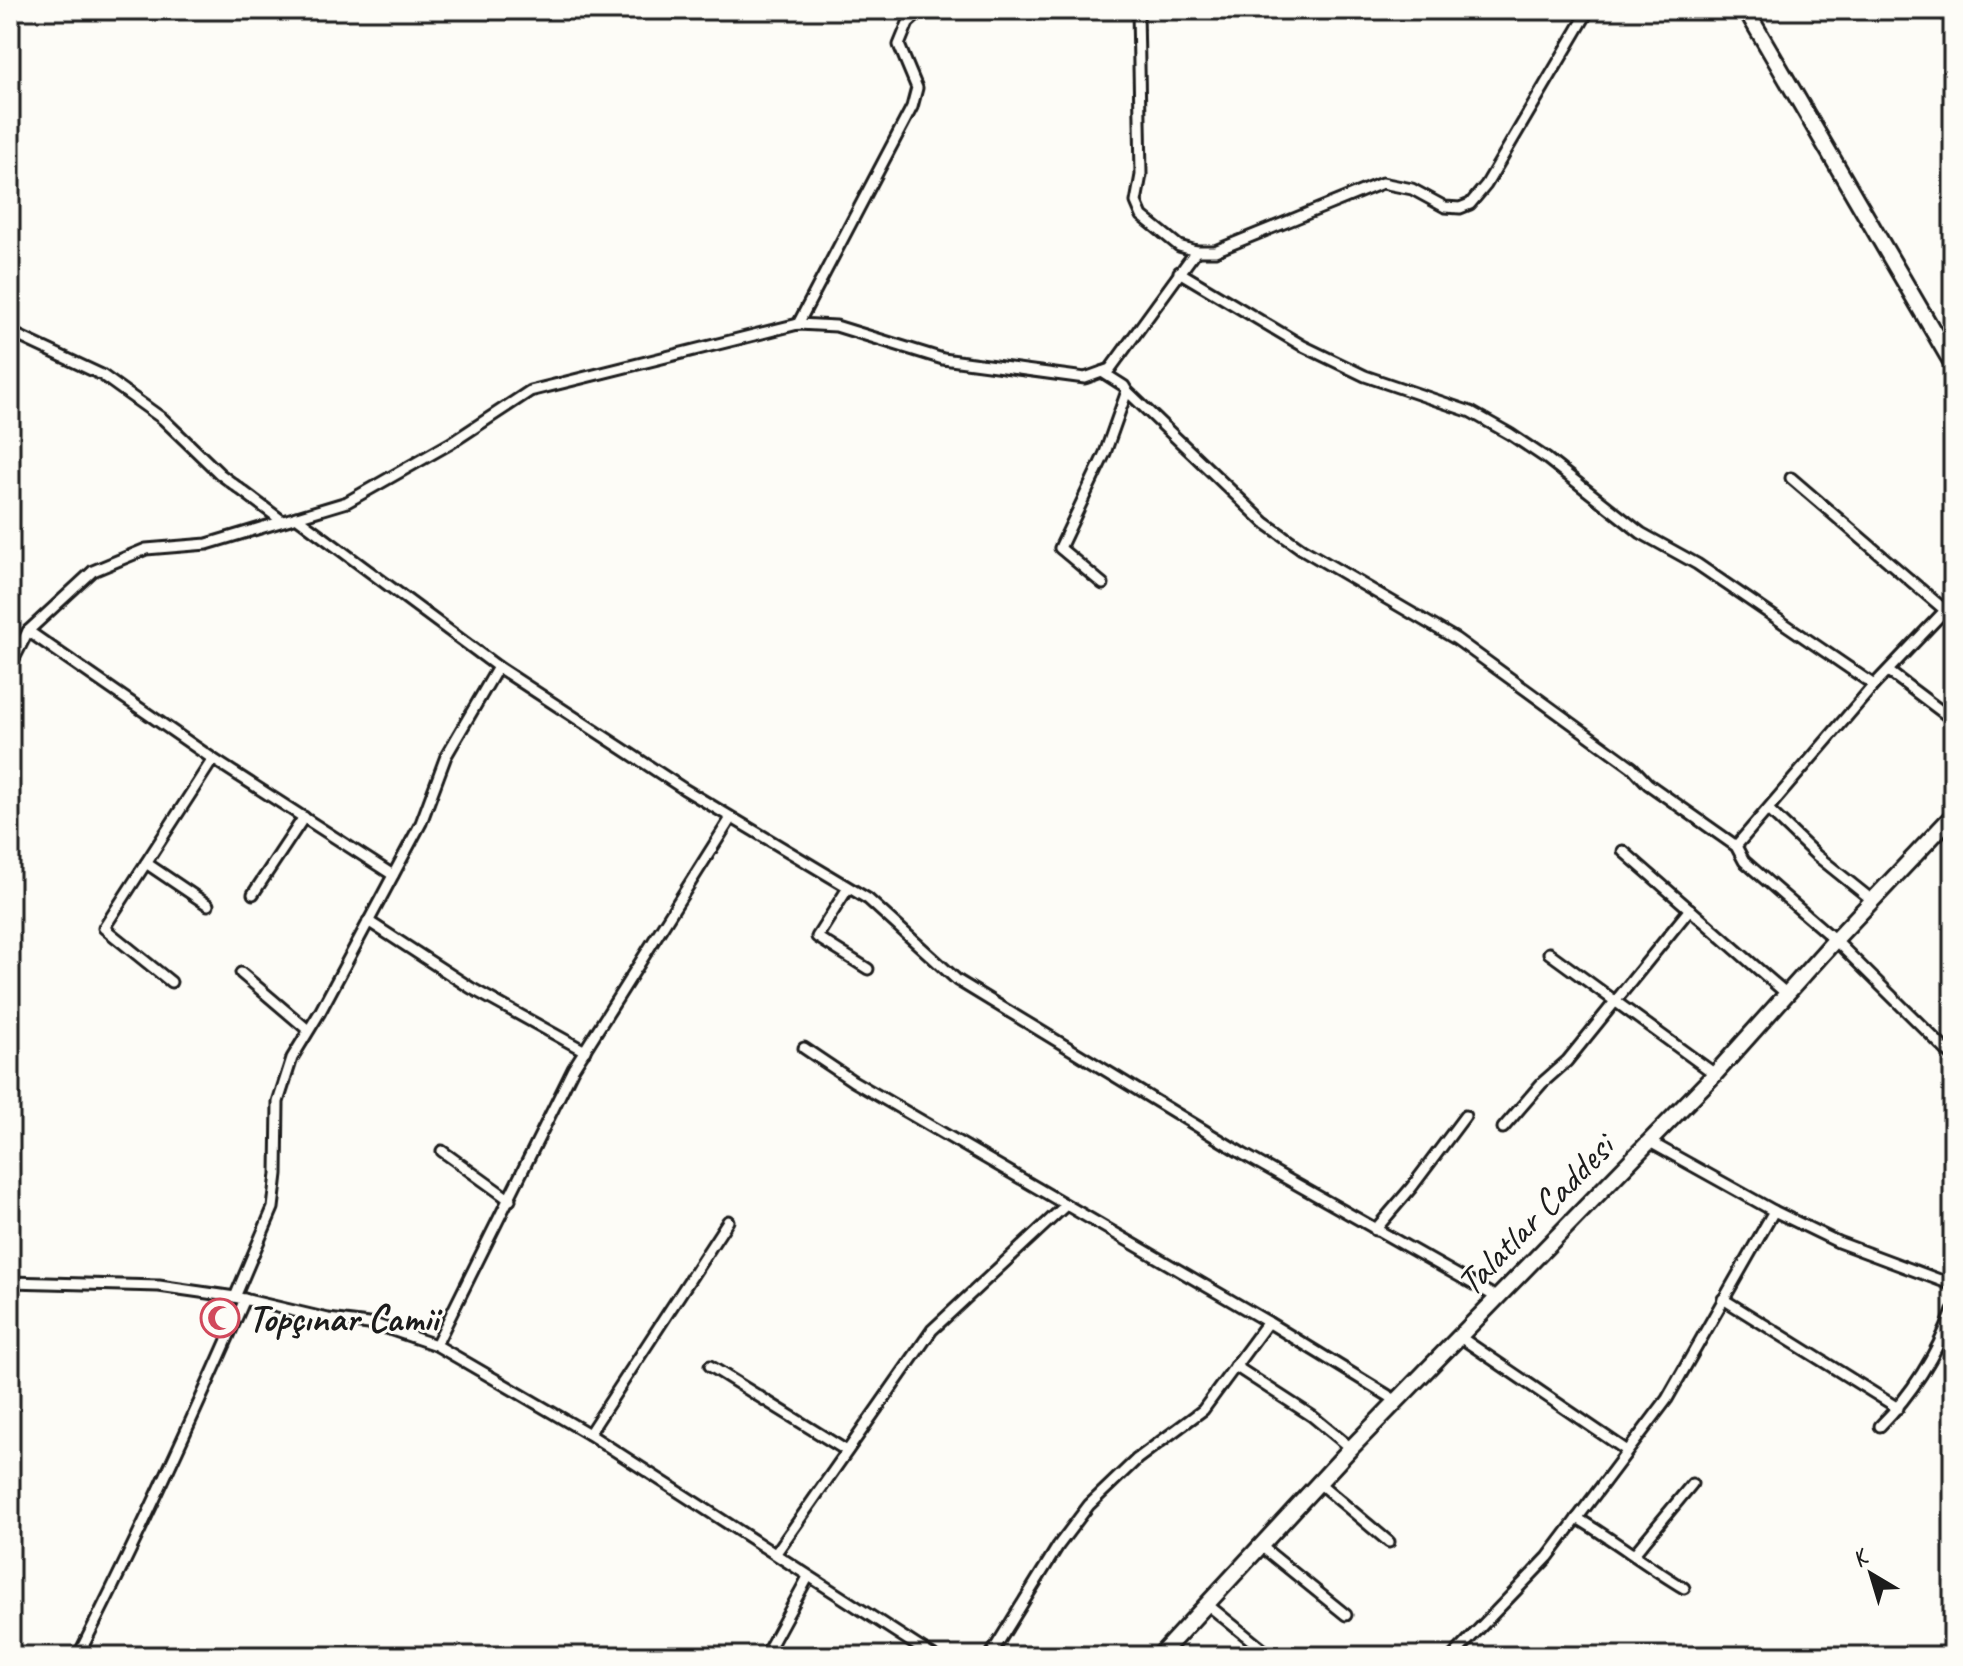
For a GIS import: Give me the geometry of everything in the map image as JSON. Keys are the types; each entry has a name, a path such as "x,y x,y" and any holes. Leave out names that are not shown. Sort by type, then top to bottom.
{"street":[{"path":"798,324 912,107 917,88 899,45 908,23 922,10"},
{"path":"1138,10 1141,161 1136,202 1142,216 1179,246 1196,251 1215,251 1382,183 1412,189 1445,207 1460,208 1470,204 1486,185 1589,10"},
{"path":"1746,10 1951,357"},
{"path":"10,667 28,631 93,571 146,549 207,544 347,502 451,443 530,391 798,324 836,326 943,359 1085,378 1110,369 1196,251"},
{"path":"1179,272 1303,346 1365,376 1471,412 1510,434 1546,458 1641,533 1697,564 1874,685"},
{"path":"10,332 102,375 163,419 220,474 281,520"},
{"path":"1102,372 1124,386 1265,523 1302,549 1456,639 1632,767 1648,784 1736,846 1744,861 1835,940 1953,1057"},
{"path":"1103,584 1060,548 1105,453 1127,391"},
{"path":"1791,478 1949,614"},
{"path":"296,517 498,667 731,818 868,899 957,980 1243,1154 1498,1298"},
{"path":"1736,846 1874,685 1949,614 1953,602"},
{"path":"28,631 213,759 393,875"},
{"path":"78,1656 131,1554 240,1298 273,1208 278,1102 292,1058 421,823 446,756 498,667"},
{"path":"1888,671 1953,720"},
{"path":"171,982 104,928 213,759"},
{"path":"1769,810 1816,855 1872,900"},
{"name":"Talatlar Caddesi","path":"1159,1656 1351,1448 1715,1074 1953,815"},
{"path":"253,894 304,817"},
{"path":"436,1345 585,1051 731,818"},
{"path":"1623,851 1788,995"},
{"path":"146,863 208,905"},
{"path":"848,888 817,937 868,969"},
{"path":"1503,1128 1542,1083 1567,1061 1690,909"},
{"path":"368,921 471,988 585,1051"},
{"path":"1549,953 1715,1074"},
{"path":"241,973 308,1030"},
{"path":"804,1048 853,1081 1268,1322 1397,1401"},
{"path":"1375,1230 1465,1116"},
{"path":"1650,1142 1774,1211 1838,1242 1953,1285"},
{"path":"442,1151 510,1200"},
{"path":"776,1553 932,1330 1066,1205"},
{"path":"1453,1656 1548,1557 1667,1399 1774,1211"},
{"path":"589,1434 728,1221"},
{"path":"10,1282 159,1286 240,1298 328,1319 377,1325 436,1345 589,1434 933,1656"},
{"path":"1723,1299 1898,1408"},
{"path":"1880,1426 1898,1408 1941,1342 1953,1311"},
{"path":"990,1656 1058,1546 1089,1505 1137,1459 1203,1410 1268,1322"},
{"path":"1460,1337 1626,1450"},
{"path":"710,1366 847,1451"},
{"path":"1235,1366 1312,1416 1351,1448"},
{"path":"1319,1483 1389,1542"},
{"path":"1634,1554 1692,1484"},
{"path":"1577,1518 1684,1588"},
{"path":"1261,1546 1346,1615"},
{"path":"765,1656 808,1577"},
{"path":"1208,1605 1271,1656"}],"place":[{"name":"Topçınar Camii","path":"220,1318"}]}
